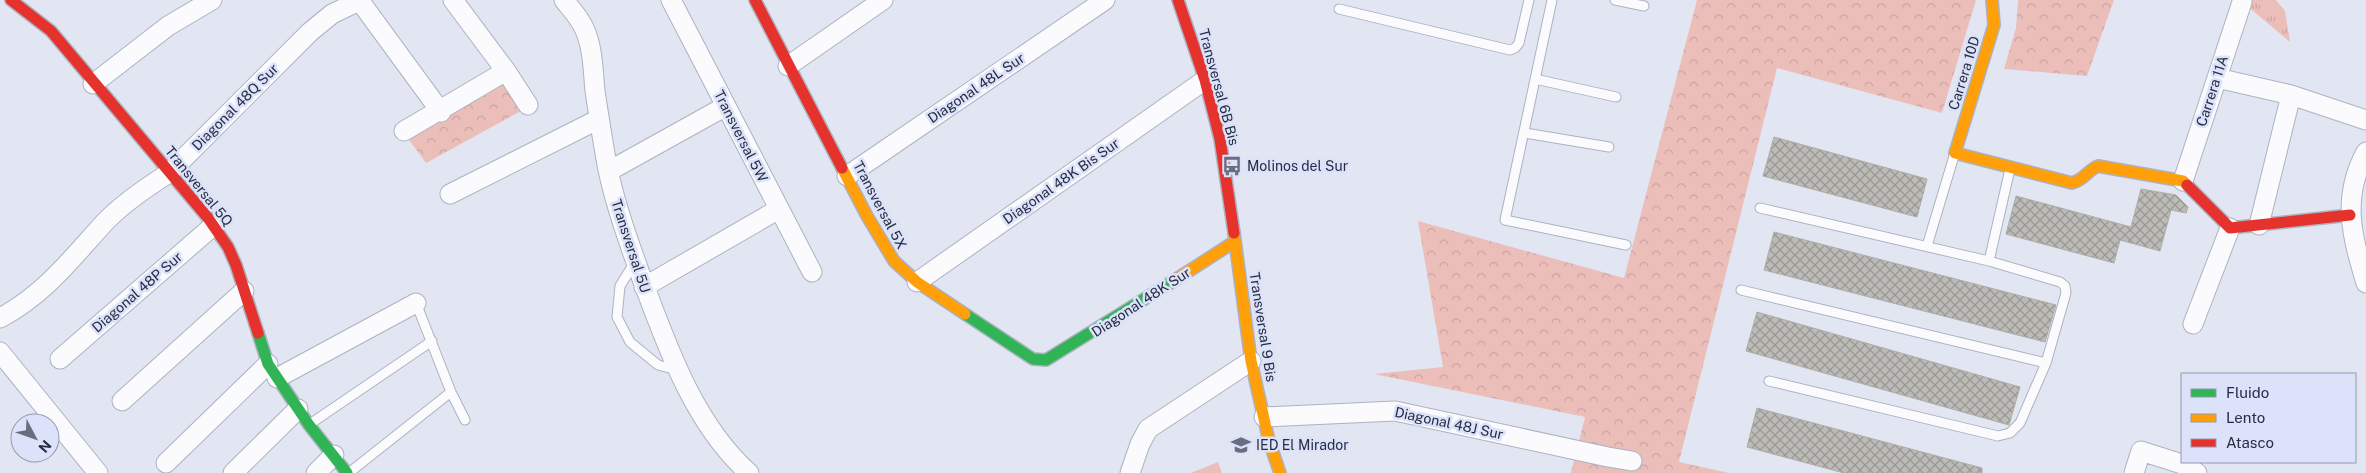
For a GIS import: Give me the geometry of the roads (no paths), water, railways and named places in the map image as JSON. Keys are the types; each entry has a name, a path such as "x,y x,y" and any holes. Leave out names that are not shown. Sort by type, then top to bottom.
{"street":[{"name":"Transversal 5Q","path":"11,0 51,31 93,84 213,226 232,256 272,371 309,425 348,473"},
{"path":"93,84 168,26 212,0"},
{"path":"360,0 441,112"},
{"name":"Diagonal 48Q Sur","path":"0,318 27,302 73,259 106,221 169,173 310,32 332,14 360,0"},
{"path":"453,0 506,71 528,105"},
{"name":"Transversal 5U","path":"564,0 583,27 589,42 599,119 609,171 621,222 644,287 680,370 706,423 737,462 749,473"},
{"name":"Transversal 5W","path":"671,0 812,272"},
{"name":"Transversal 5X","path":"755,0 788,66 894,262 917,282 1033,358 1046,360"},
{"path":"788,66 882,0"},
{"name":"Diagonal 48L Sur","path":"847,176 1105,0"},
{"name":"Transversal 6B Bis","path":"1178,0 1205,80 1220,140 1234,242"},
{"name":"Carrera 10D","path":"1955,154 1994,25 1992,0"},
{"name":"Carrera 11A","path":"2183,181 2242,2"},
{"path":"404,132 441,112 506,71"},
{"path":"2217,78 2291,94 2366,120"},
{"name":"Diagonal 48K Bis Sur","path":"917,282 1205,80"},
{"path":"2258,225 2291,94"},
{"path":"609,171 726,106"},
{"path":"450,194 599,119"},
{"path":"2366,152 2354,177 2350,215 2353,238 2366,283"},
{"path":"1955,154 2011,166 2072,183 2083,180 2090,170 2098,166 2183,181 2230,228"},
{"path":"644,287 779,209"},
{"path":"2230,228 2350,215"},
{"name":"Diagonal 48P Sur","path":"60,359 213,226"},
{"path":"2193,324 2230,228"},
{"name":"Diagonal 48K Sur","path":"1046,360 1057,355 1234,242"},
{"name":"Transversal 9 Bis","path":"1234,242 1245,302 1251,361 1280,473"},
{"path":"122,401 244,291"},
{"path":"166,463 272,371 416,303"},
{"path":"0,352 98,473"},
{"path":"1130,473 1140,444 1148,429 1251,361"},
{"path":"233,473 298,409"},
{"name":"Diagonal 48J Sur","path":"1264,417 1395,411 1606,465 1632,461"},
{"path":"2134,473 2141,451 2182,464 2197,473"},
{"path":"316,473 334,455"}],"lane":[{"path":"1338,9 1510,50 1519,44 1529,0"},
{"path":"1552,0 1506,220 1626,245"},
{"path":"1616,0 1644,6"},
{"path":"1535,79 1616,96"},
{"path":"1525,133 1609,147"},
{"path":"1927,246 1955,154"},
{"path":"1989,261 2011,166"},
{"path":"1760,208 1989,261 2060,282 2065,286 2066,293 2046,363 2020,423 2010,433 1998,436 1769,381"},
{"path":"635,262 620,286 617,317 630,342 658,365 680,370"},
{"path":"1741,290 2046,363"},
{"path":"416,303 451,392 465,420"},
{"path":"309,425 432,341"},
{"path":"348,473 451,392"}],"place":[{"name":"Molinos del Sur","path":"1232,166"},
{"name":"IED El Mirador","path":"1241,445"}]}
